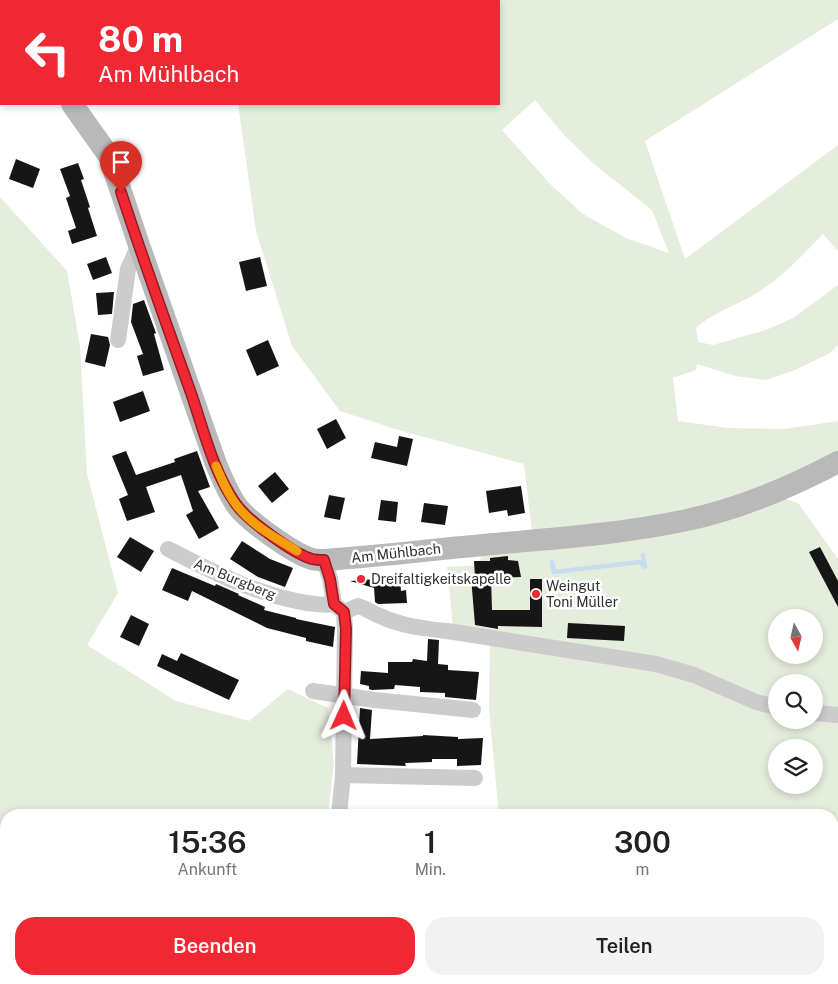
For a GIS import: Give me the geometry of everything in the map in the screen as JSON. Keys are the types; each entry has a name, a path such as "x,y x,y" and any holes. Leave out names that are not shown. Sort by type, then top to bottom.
{"street":[{"name":"Am Mühlbach","path":"73,105 109,156 216,464 232,497 238,507 252,521 272,536 302,554 313,559 324,560 613,533 683,521 760,498 792,486 838,462"},
{"path":"118,340 128,269 139,245"},
{"name":"Am Burgberg","path":"168,549 216,573 266,594 339,608 358,606 387,619 423,628 656,664 694,674 756,702 768,705"},
{"path":"324,560 346,629 343,775 340,809"},
{"path":"313,691 473,710"},
{"path":"823,714 838,715"},
{"path":"343,775 475,778"}],"green space":[{"path":"500,0 838,0 838,19 645,141 685,259 838,145 838,251 823,234 771,283 755,294 712,316 696,328 698,342 713,345 766,330 793,318 838,285 838,345 830,353 795,370 766,380 735,376 697,364 696,370 673,378 678,421 728,428 785,429 838,421 838,452 795,478 698,512 532,533 524,464 395,429 340,411 292,346 256,231 238,105 500,105","holes":["535,100 565,136 595,165 652,210 669,253 626,238 583,214 551,185 502,130"]},
{"path":"0,197 67,271 80,346 87,474 118,593 87,645 176,701 249,721 288,689 328,708 334,764 329,809 0,809"},
{"path":"785,499 798,503 838,559 838,809 498,809 489,710 490,633 453,626 447,567 478,565 483,552"}],"building":[{"path":"16,159 40,169 33,188 9,179"},
{"path":"78,163 84,179 81,180 97,236 72,244 68,231 76,228 66,198 70,196 60,169"},
{"path":"106,257 112,273 93,280 87,264"},
{"path":"260,257 267,286 246,291 239,262"},
{"path":"114,292 112,314 98,315 96,293"},
{"path":"144,300 156,333 154,334 164,370 143,376 137,356 143,354 131,322 133,304"},
{"path":"91,334 108,337 110,345 105,367 85,362"},
{"path":"268,340 279,366 257,376 246,350"},
{"path":"143,391 150,411 120,422 113,402"},
{"path":"336,419 346,438 327,449 317,429"},
{"path":"399,436 413,439 407,466 371,458 375,442 397,447"},
{"path":"126,451 136,475 175,462 174,459 197,451 210,487 198,491 219,528 199,539 186,515 193,511 181,475 146,487 155,512 127,521 119,499 128,495 112,456"},
{"path":"275,472 289,489 272,503 258,486"},
{"path":"521,486 525,513 508,516 507,510 489,513 486,491"},
{"path":"329,495 345,498 340,520 324,517"},
{"path":"381,500 398,502 396,522 378,520"},
{"path":"424,503 448,506 445,525 421,522"},
{"path":"130,537 154,551 141,572 117,557"},
{"path":"242,541 270,559 293,568 285,587 258,577 230,559"},
{"path":"820,547 838,581 838,607 809,552"},
{"path":"508,556 508,560 518,561 521,577 491,578 492,610 530,610 530,579 542,579 542,627 498,626 498,629 475,625 471,577 475,577 474,561 490,561 490,558"},
{"path":"172,568 239,594 265,607 264,610 335,627 333,647 306,641 306,638 267,628 192,591 188,601 162,590"},
{"path":"400,577 401,591 406,590 407,603 378,604 375,602 374,588 350,581"},
{"path":"131,615 149,624 139,646 120,637"},
{"path":"568,623 625,626 624,641 567,638"},
{"path":"428,639 439,640 438,664 448,665 448,670 479,672 476,700 445,697 445,693 420,692 420,687 395,685 394,689 372,690 369,689 369,686 360,684 361,671 388,673 388,662 412,662 413,659 427,661"},
{"path":"181,653 239,680 229,700 157,666 162,654 177,661"},
{"path":"360,708 372,710 370,739 423,735 458,737 458,739 483,738 481,765 457,766 457,759 432,759 432,762 405,763 406,766 357,764"}],"waterway":[{"path":"552,562 554,572 640,562 645,567 643,555"}],"slow traffic":[{"path":"216,466 225,486 238,507 252,521 272,536 297,551"}],"place":[{"name":"Dreifaltigkeitskapelle","path":"361,579"},
{"name":"Weingut Toni Müller","path":"536,594"}],"route":[{"path":"121,192 171,338 225,486 238,507 252,521 272,536 302,554 313,559 324,560 330,579 334,604 344,612 346,629 344,716"}]}
